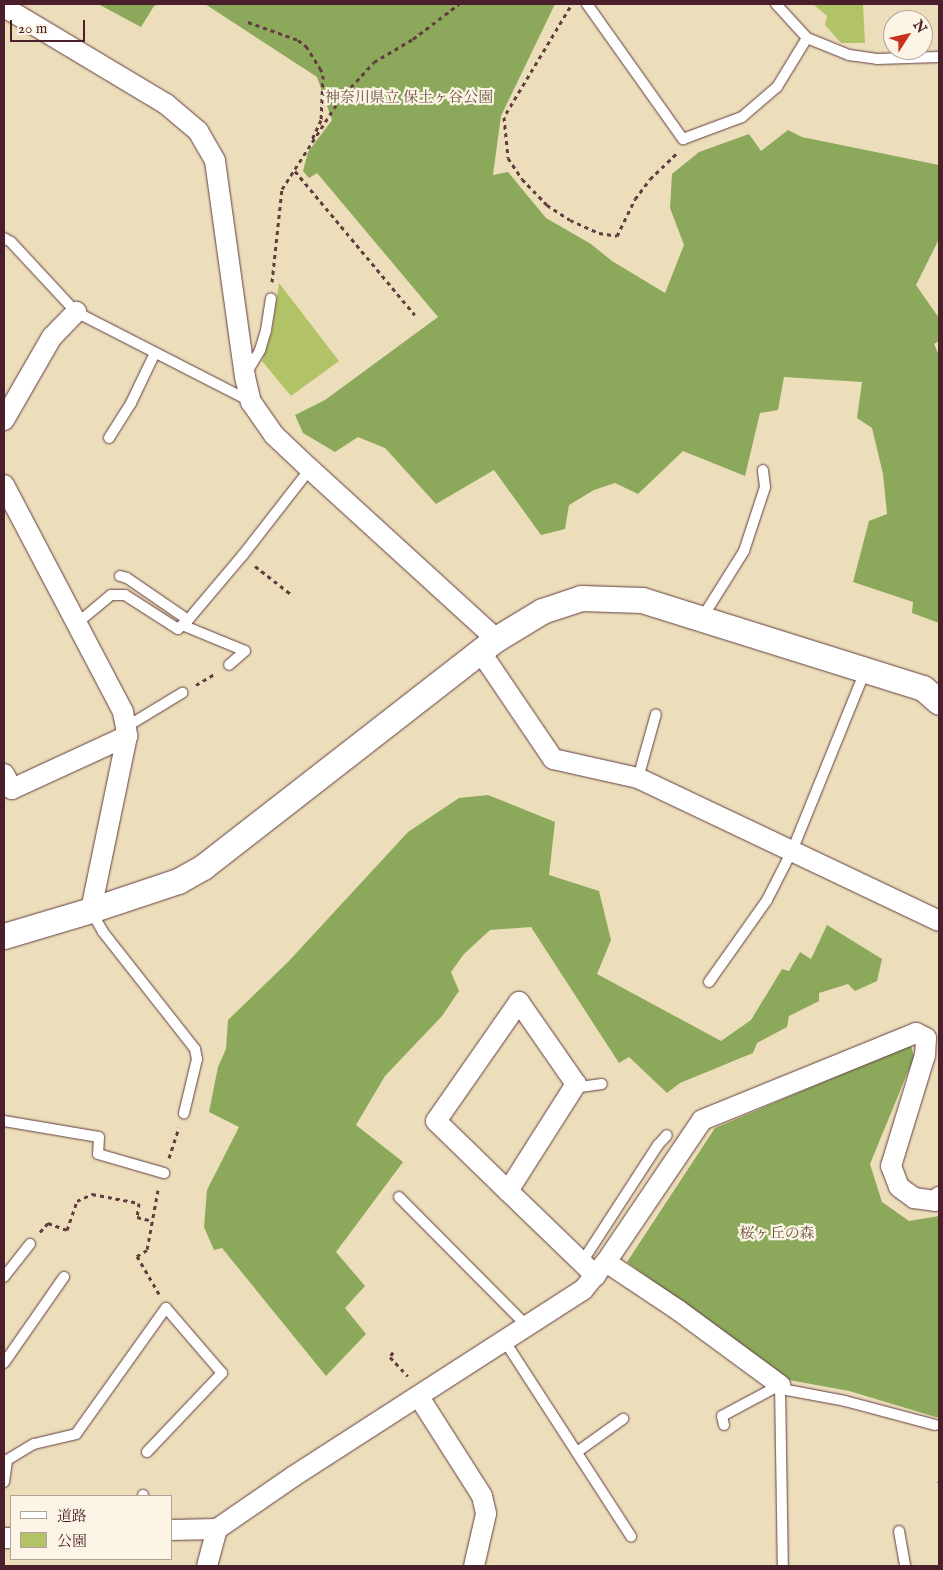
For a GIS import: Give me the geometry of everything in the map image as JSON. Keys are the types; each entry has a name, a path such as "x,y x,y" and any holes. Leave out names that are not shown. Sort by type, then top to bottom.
{"street":[{"path":"4,7 166,104 198,132 215,160 245,377 251,402 274,434 488,645 553,759 638,778 939,921"},
{"path":"4,420 52,337 76,312"},
{"path":"4,485 75,625 123,712 127,731 91,910"},
{"path":"4,936 178,881 203,867 488,645 542,611 581,598 642,600 923,688 939,702"},
{"path":"6,785 127,731"},
{"path":"508,1191 576,1084 519,1002 436,1121 508,1191 595,1267 678,1310 780,1384"},
{"path":"172,1530 217,1529 294,1476 583,1290 595,1267 702,1120 916,1033 926,1038 925,1056 891,1166 899,1187 914,1198 935,1201 939,1197"},
{"path":"421,1396 482,1496 486,1514 474,1566"},
{"path":"208,1566 217,1529"}],"lane":[{"path":"587,4 683,139 742,117 776,88 807,38"},
{"path":"776,4 807,38 849,55 877,58 939,57"},
{"path":"4,238 10,242 76,312 251,402"},
{"path":"245,377 260,350 266,330 271,298"},
{"path":"109,438 131,403 155,353"},
{"path":"75,625 111,595 125,595 178,629 242,556 310,469"},
{"path":"702,619 744,551 765,488 763,470"},
{"path":"120,576 127,578 185,623 245,651 229,665"},
{"path":"708,982 767,900 792,851 866,670"},
{"path":"127,731 182,693"},
{"path":"638,778 656,714"},
{"path":"91,910 103,932 195,1049 197,1059 184,1114"},
{"path":"574,1088 602,1084"},
{"path":"4,1121 99,1137 98,1154 164,1173"},
{"path":"595,1267 658,1145 668,1136"},
{"path":"399,1197 527,1326"},
{"path":"4,1277 30,1244"},
{"path":"4,1363 64,1277"},
{"path":"4,1482 7,1460 34,1444 76,1434 166,1308 222,1373 147,1452"},
{"path":"504,1340 631,1536"},
{"path":"724,1425 722,1416 780,1384"},
{"path":"780,1384 787,1390 845,1401 935,1425"},
{"path":"780,1384 782,1566"},
{"path":"576,1452 623,1419"},
{"path":"899,1531 905,1566"}],"path":[{"path":"306,151 340,100 368,68 414,38 459,4"},
{"path":"248,22 298,40 306,46 323,75 321,120 295,171 282,189 271,298"},
{"path":"295,171 415,315"},
{"path":"242,556 292,595"},
{"path":"182,693 229,665"},
{"path":"166,1308 138,1256 147,1250 155,1201 184,1114"},
{"path":"30,1244 48,1223 67,1230 77,1201 92,1194 139,1202 137,1217 152,1221"},
{"path":"393,1352 390,1358 421,1396"}],"green space":[{"path":"98,4 159,4 154,6 141,27"},
{"name":"神奈川県立 保土ヶ谷公園","path":"205,4 555,4 501,116 493,175 508,172 546,218 591,244 612,261 665,293 684,245 670,208 672,174 699,152 749,134 761,151 788,130 802,137 939,165 939,239 916,285 939,318 939,341 934,344 939,355 939,623 912,613 913,602 853,582 869,521 887,514 883,474 872,428 857,418 862,382 784,377 778,410 760,413 745,476 683,451 638,494 615,483 594,490 569,505 565,529 541,535 494,470 436,504 385,448 358,437 335,452 303,433 295,415 325,400 438,317 317,173 309,178 303,171 308,152 332,120 317,77"},
{"path":"813,4 863,4 865,43 841,43 825,25 827,16"},
{"path":"279,283 339,361 291,396 262,361 272,332"},
{"path":"488,795 555,822 549,875 599,891 611,940 597,974 721,1041 751,1020 782,969 789,971 800,952 811,959 827,925 882,959 877,981 855,991 848,984 819,993 819,1001 789,1016 787,1027 757,1043 753,1053 680,1083 667,1093 629,1057 619,1063 531,927 490,930 464,954 451,972 459,991 442,1016 385,1076 356,1125 403,1162 336,1252 365,1286 345,1308 366,1334 326,1376 222,1248 214,1250 204,1227 207,1190 239,1127 209,1112 218,1067 226,1049 228,1020 288,962 408,832 459,798"},
{"name":"桜ヶ丘の森","path":"911,1045 914,1057 870,1164 882,1202 909,1221 939,1216 939,1418 849,1391 789,1380 627,1262 715,1128"}]}
